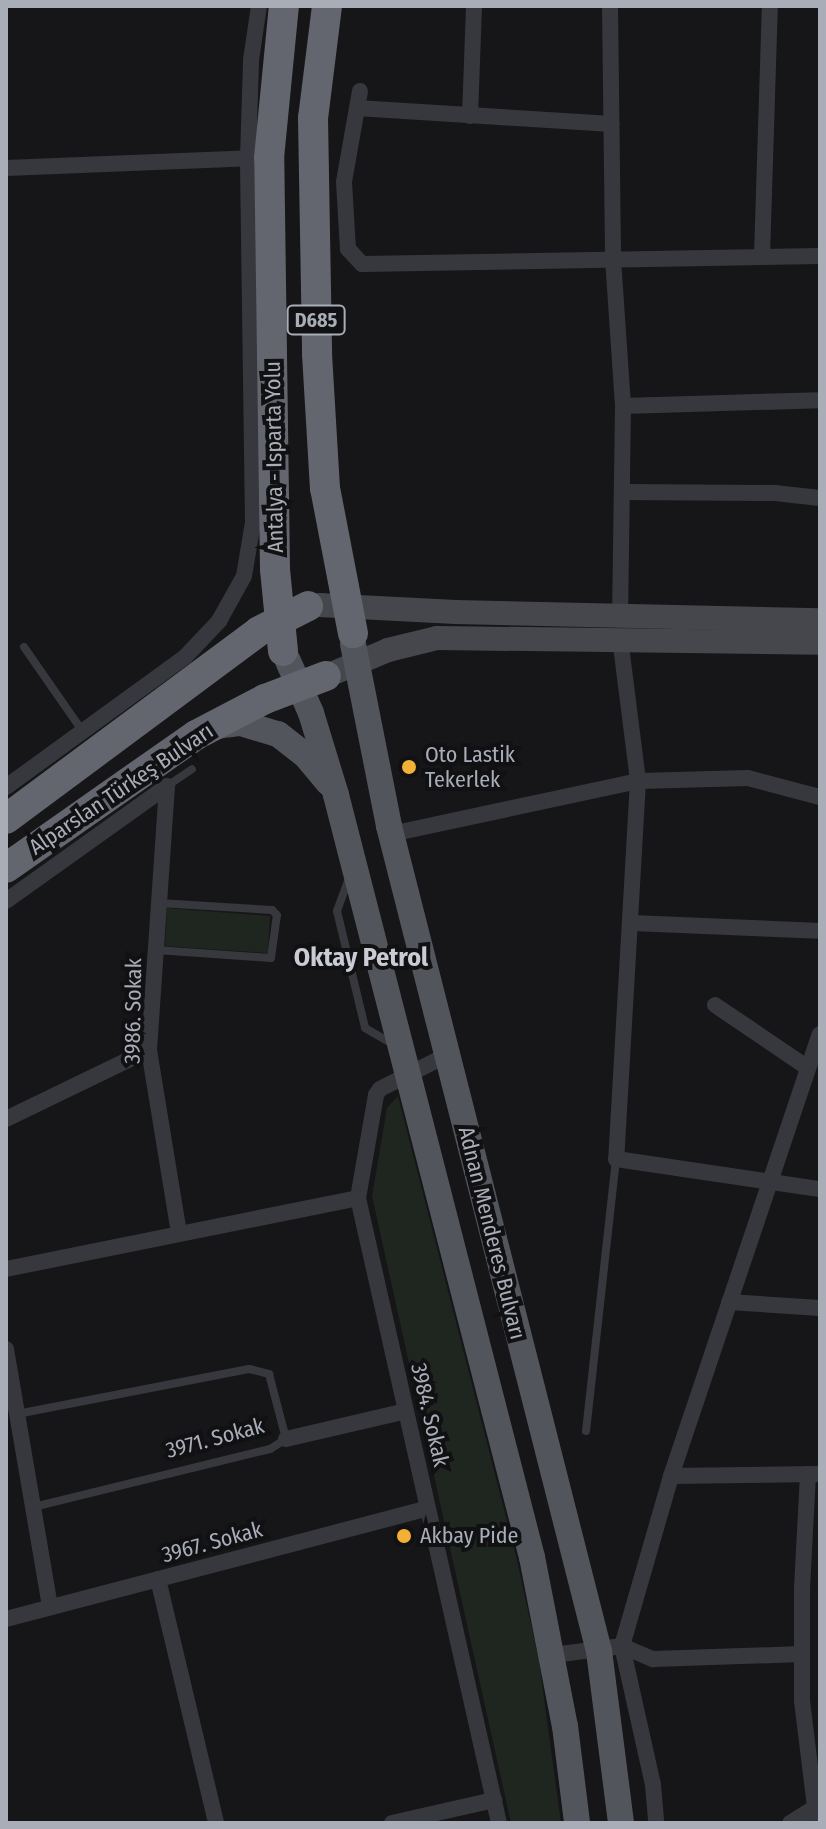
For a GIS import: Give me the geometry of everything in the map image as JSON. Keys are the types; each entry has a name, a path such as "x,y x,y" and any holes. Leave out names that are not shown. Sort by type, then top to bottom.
{"highway":[{"name":"Adnan Menderes Bulvarı","path":"324,646 325,488 313,233 313,118 327,6"},
{"name":"Antalya - Isparta Yolu","path":"275,11 258,158 277,620"},
{"name":"Alparslan Türkeş Bulvarı","path":"6,819 90,743 277,620 324,646 211,726 143,769 6,868"}],"main road":[{"path":"324,646 620,627 820,620"},
{"path":"324,646 620,627 820,643"},
{"name":"Adnan Menderes Bulvarı","path":"324,646 334,789 532,1557 553,1655 577,1823"},
{"name":"Adnan Menderes Bulvarı","path":"324,646 391,834 447,1055 610,1647 621,1823"},
{"path":"211,726 241,723 278,734 306,756 334,789"}],"street":[{"path":"470,116 474,6"},
{"path":"610,6 613,259 623,406 620,627 638,781 616,1159 820,1189"},
{"path":"762,256 770,6"},
{"path":"360,91 344,182 348,249 362,264 820,256"},
{"path":"357,108 611,124"},
{"path":"6,168 258,158 253,522 244,576 234,599 204,639 151,683 90,743 6,787"},
{"path":"623,406 820,400"},
{"path":"623,492 775,493 820,498"},
{"path":"391,834 638,781 748,778 820,797"},
{"path":"6,901 167,786"},
{"name":"3986. Sokak","path":"167,786 149,1050 179,1234"},
{"path":"632,923 820,931"},
{"path":"715,1005 808,1068"},
{"path":"656,1823 653,1785 610,1647 820,1034"},
{"path":"6,1119 149,1050"},
{"name":"3984. Sokak","path":"447,1055 380,1089 376,1095 358,1198 499,1823"},
{"path":"6,1269 358,1198"},
{"path":"729,1302 820,1308"},
{"path":"6,1349 50,1607"},
{"name":"3971. Sokak","path":"286,1439 406,1411"},
{"path":"671,1476 814,1474 802,1654 802,1701 818,1811 790,1823"},
{"name":"3967. Sokak","path":"6,1619 428,1508"},
{"path":"158,1579 216,1823"},
{"path":"553,1655 610,1647 653,1659 802,1654"},
{"path":"392,1823 494,1800"}],"lane":[{"path":"24,647 90,743"},
{"path":"167,786 192,769"},
{"path":"156,950 272,958 275,911 159,903"},
{"path":"586,1431 616,1159"},
{"path":"17,1414 249,1369 269,1374 286,1439"},
{"name":"3971. Sokak","path":"33,1507 270,1449 286,1439"}],"shaded area":[{"path":"167,908 270,916 268,953 165,946"},
{"path":"398,1096 516,1556 539,1661 561,1823 511,1823 372,1196 387,1108"}],"place":[{"name":"Oto Lastik Tekerlek","path":"409,767"},
{"name":"Akbay Pide","path":"404,1536"}],"district":[{"name":"Oktay Petrol","path":"361,958"}]}
